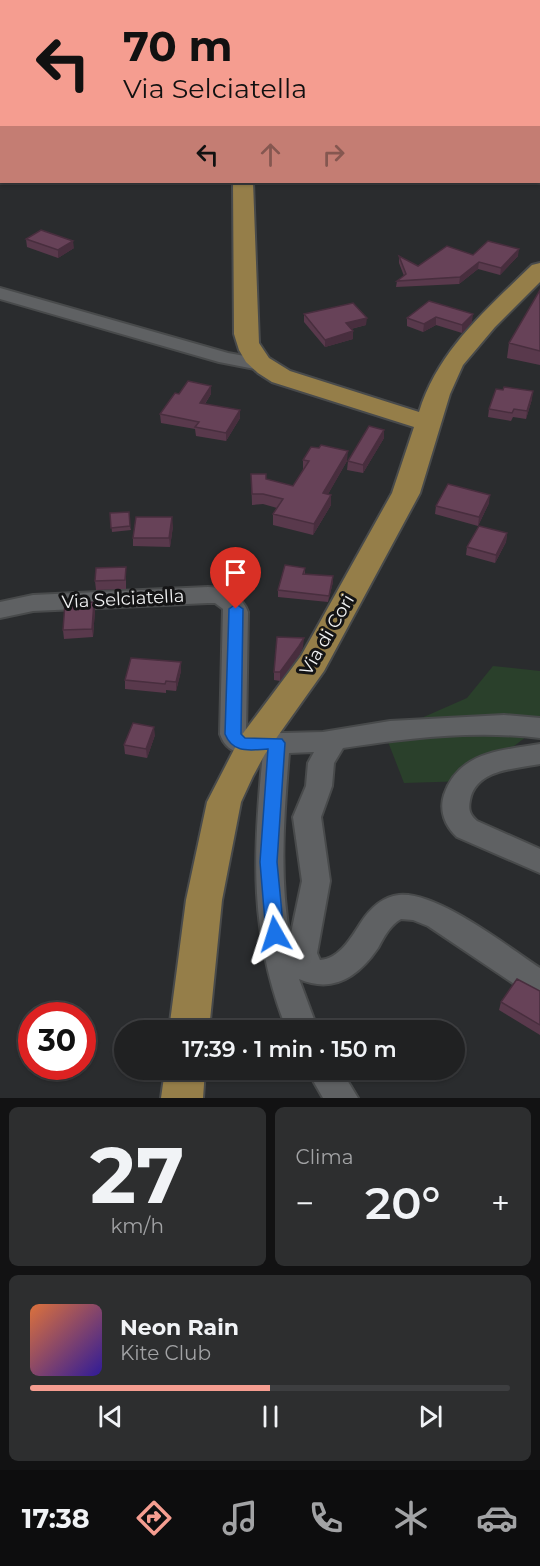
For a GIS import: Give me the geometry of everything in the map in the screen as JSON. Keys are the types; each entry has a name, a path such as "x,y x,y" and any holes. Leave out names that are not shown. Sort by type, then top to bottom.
{"main road":[{"path":"243,183 246,337 251,353 260,364 274,373 298,383 428,423"},
{"name":"Via di Cori","path":"190,1020 200,927 217,829 233,781 265,744 313,663 406,493 417,466 441,383 456,358 540,270"},
{"path":"182,1098 184,1080"}],"street":[{"path":"0,293 226,358 260,364"},
{"name":"Via Selciatella","path":"0,610 33,603 196,595 213,595 229,600 235,606 236,612 233,734 239,743 265,744"},
{"path":"298,1020 281,975 270,887 265,744 334,741 390,731 504,724 540,728"},
{"path":"334,741 321,763 319,786 307,817 316,881 315,898 302,953 307,968 322,973 339,968 357,954 383,916 394,908 407,905 438,917 540,985"},
{"path":"540,754 498,761 478,768 464,781 455,809 458,820 467,829 540,862"},
{"path":"330,1080 342,1098"}],"green space":[{"path":"493,666 540,671 540,726 469,781 404,783 385,734 467,698"}],"building":[{"path":"41,230 73,241 58,250 26,239"},
{"path":"488,241 519,249 501,268 479,262 460,277 397,281 406,274 399,256 418,266 447,246 473,255"},
{"path":"540,290 540,351 509,343"},
{"path":"429,301 473,314 462,325 436,317 424,324 407,318"},
{"path":"353,303 367,318 346,323 353,331 325,340 304,314"},
{"path":"188,381 211,386 200,403 240,410 226,433 195,427 199,422 160,414 175,393 179,394"},
{"path":"504,387 533,391 527,411 514,409 512,413 489,409 496,389 503,390"},
{"path":"369,426 384,430 363,465 348,461"},
{"path":"321,445 348,451 323,493 331,495 314,524 273,514 283,499 252,494 251,474 266,474 266,479 293,486 309,461 303,460 311,447 319,448"},
{"path":"448,484 490,495 479,517 436,506"},
{"path":"129,512 130,526 111,528 110,513"},
{"path":"136,517 172,517 169,538 133,538"},
{"path":"479,526 507,533 496,555 467,547"},
{"path":"285,565 305,568 303,574 333,576 329,596 278,590"},
{"path":"126,567 125,580 95,581 96,568"},
{"path":"94,602 92,629 63,630 65,603"},
{"path":"277,637 304,638 280,672 274,672"},
{"path":"131,658 181,662 176,682 166,681 165,684 125,680"},
{"path":"133,723 154,727 146,749 124,745"},
{"path":"517,979 540,991 540,1025 501,1002"}],"route":[{"path":"236,609 233,734 235,740 243,744 277,743 268,862 275,934"}]}
